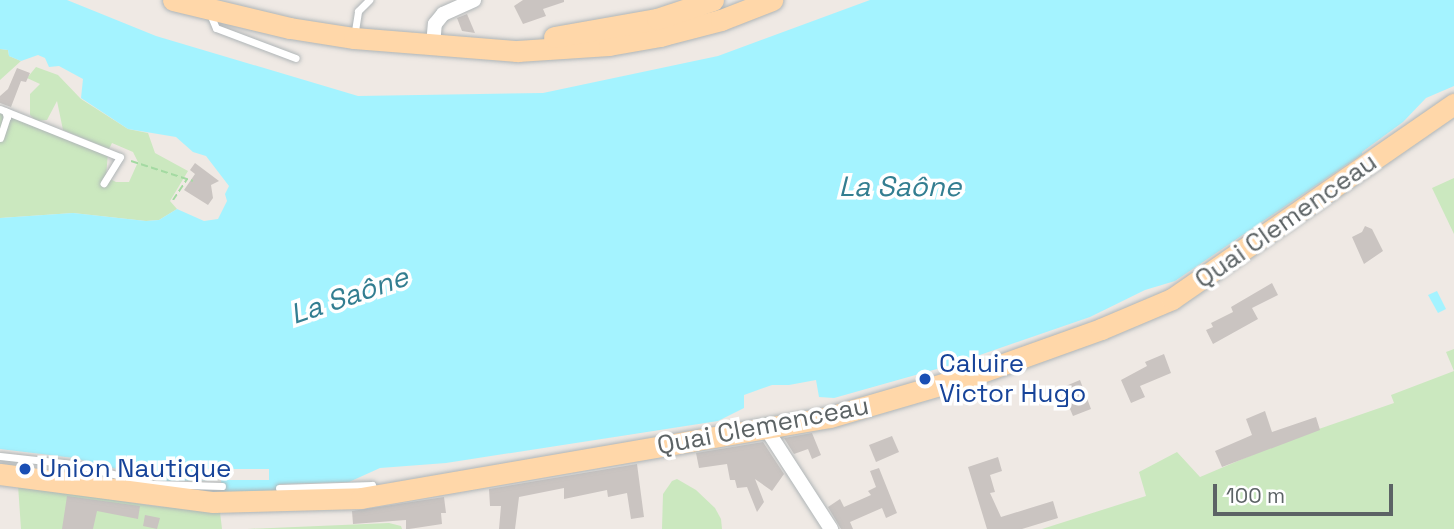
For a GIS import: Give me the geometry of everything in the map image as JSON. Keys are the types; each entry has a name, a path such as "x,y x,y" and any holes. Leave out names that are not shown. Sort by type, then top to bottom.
{"main road":[{"path":"173,0 208,10 354,38 433,45 461,45 604,30 657,19 713,0"},
{"path":"461,45 517,51 608,45 660,36 721,20 772,0"},
{"name":"Quai Clemenceau","path":"0,474 152,489 238,503 377,497 830,417 970,376 1162,304 1217,270 1454,104"}],"street":[{"path":"433,45 435,24 443,14 474,0"},
{"path":"767,430 831,529"}],"lane":[{"path":"354,38 358,11 369,0"},
{"path":"208,10 216,28 296,58"},
{"path":"0,138 7,117 2,110"},
{"path":"2,110 120,157 104,183"},
{"path":"0,456 75,465 152,489 222,486"},
{"path":"279,488 372,485 377,497"}],"path":[{"path":"120,157 193,181"},
{"path":"173,200 188,178"}],"green space":[{"path":"0,49 8,50 9,56 21,61 0,80"},
{"path":"36,67 58,75 81,99 128,129 148,133 155,153 188,171 170,201 177,209 159,220 146,221 73,213 0,218 0,108 108,152 106,177 116,182 129,182 138,162 133,152 112,143 109,149 63,130 57,101 47,120 36,121 30,115 30,94 40,84 27,78"},
{"path":"1454,178 1454,234 1432,188"},
{"path":"1454,349 1454,371 1446,352"},
{"path":"1454,371 1454,529 1042,529 1146,496 1139,472 1177,452 1200,477 1287,440 1394,403 1391,395"},
{"path":"677,479 696,490 715,508 721,519 722,529 662,529 663,494 672,481"},
{"path":"18,485 154,506 220,512 222,529 21,529"},
{"path":"389,523 401,526 402,529 247,529"}],"water":[{"name":"La Saône","path":"0,0 67,0 156,36 358,96 543,93 718,56 870,0 1454,0 1454,86 1426,98 1403,122 1362,154 1175,281 1145,290 1090,317 951,365 834,398 819,397 816,380 772,385 744,395 744,408 718,421 446,463 380,468 349,482 279,484 279,492 222,492 221,480 163,481 74,458 0,449 0,218 73,213 146,221 159,220 177,209 204,221 218,219 227,201 225,194 229,186 206,156 193,152 176,137 128,129 81,98 83,79 59,66 49,67 45,58 38,55 21,61 9,56 8,50 0,49"},
{"path":"1437,291 1446,309 1438,313 1428,295"}],"pier":[{"path":"199,469 269,469 269,480 199,480"}],"building":[{"path":"523,0 564,2 543,9 546,16 523,24 514,6"},
{"path":"467,14 475,33 462,31 457,18"},
{"path":"17,68 30,73 26,82 21,81 11,107 0,103 0,96 8,89"},
{"path":"195,163 219,181 211,185 213,198 208,205 184,190 195,174 190,170"},
{"path":"1365,226 1372,229 1383,251 1364,264 1352,237 1362,232"},
{"path":"1272,283 1278,295 1252,308 1258,319 1213,344 1206,330 1213,327 1211,323 1233,312 1231,307"},
{"path":"1164,354 1171,373 1140,386 1145,397 1131,403 1121,380 1147,366 1145,362"},
{"path":"1080,380 1091,409 1073,416 1061,388"},
{"path":"1265,411 1272,432 1316,417 1320,430 1222,467 1215,451 1252,435 1246,419"},
{"path":"812,433 821,455 812,459 808,449 794,454 784,438"},
{"path":"892,436 899,452 876,462 869,445"},
{"path":"763,442 784,474 772,491 755,479 764,502 757,512 747,487 737,488 735,480 730,480 727,464 699,468 696,453"},
{"path":"998,457 1002,471 990,475 995,492 990,493 1001,517 1053,501 1058,518 1022,529 987,529 968,467"},
{"path":"637,464 644,517 631,519 627,493 608,497 607,490 564,499 564,488 519,497 515,529 499,529 501,506 490,506 489,489"},
{"path":"879,468 897,513 886,518 882,508 850,522 853,529 841,529 828,507 840,499 844,507 871,495 868,491 876,487 870,471"},
{"path":"67,496 140,506 138,519 97,511 93,529 62,529"},
{"path":"444,497 446,513 441,513 442,524 406,529 406,520 353,524 352,511"},
{"path":"145,515 160,518 157,529 143,526"}],"place":[{"name":"Caluire Victor Hugo","path":"925,379"},
{"name":"Union Nautique","path":"25,469"}]}
